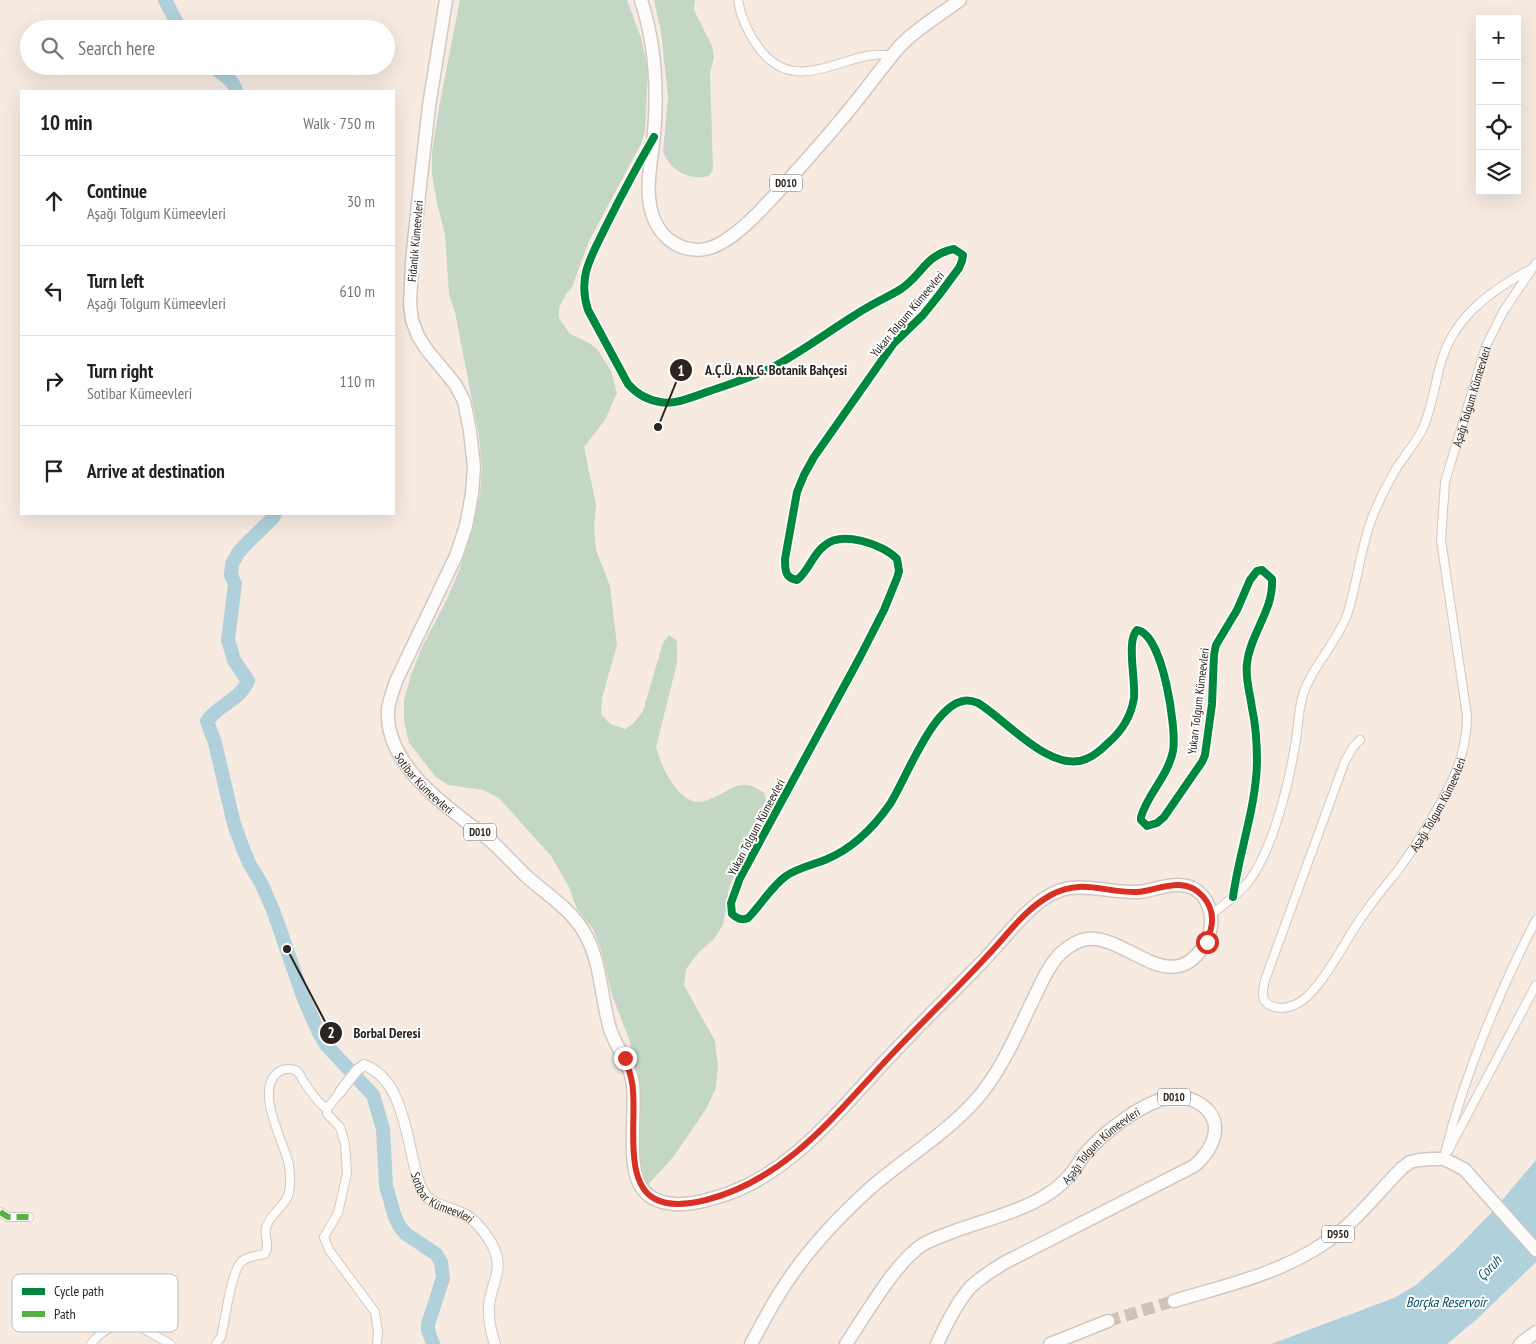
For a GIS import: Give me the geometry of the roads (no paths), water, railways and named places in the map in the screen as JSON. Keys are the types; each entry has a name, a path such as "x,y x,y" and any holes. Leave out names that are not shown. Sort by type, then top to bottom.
{"main road":[{"name":"Fidanlık Kümeevleri","path":"446,0 429,106 412,262 410,304 412,320 418,336 455,384 464,402 470,431 474,467"},
{"name":"D010","path":"641,0 649,24 656,82 649,196 650,209 661,233 669,241 695,250 711,248 732,236 764,206 814,152 892,56 912,35 960,0"},
{"name":"Sotibar Kümeevleri","path":"474,467 472,494 463,533 444,582 396,681 389,705 389,727 394,743 404,761 423,785 441,803 496,845 526,876 572,916 583,930 590,944 610,1029 631,1074 636,1174 641,1186 648,1195 656,1200 677,1205 723,1196 762,1178 791,1158 823,1127 1037,903 1064,888 1075,886 1131,892 1184,885 1194,889 1202,896 1209,904 1212,914"},
{"path":"751,1344 781,1291 796,1269 830,1228 874,1186 974,1102 990,1083 1006,1056 1046,974 1062,953 1082,939 1096,939 1114,945 1148,962 1164,967 1178,967 1190,961 1207,942 1212,914"},
{"name":"Aşağı Tolgum Kümeevleri","path":"846,1344 892,1276 922,1245 944,1235 1000,1216 1047,1195 1065,1180 1095,1144 1123,1122 1156,1102 1182,1096 1193,1100 1210,1112 1214,1121 1215,1132 1213,1142 1208,1152 1194,1166 1018,1256 987,1274 969,1289 958,1304 937,1344"},
{"path":"1444,1159 1464,1169 1536,1250"},
{"name":"D950","path":"1174,1301 1259,1276 1296,1261 1342,1230 1406,1165 1419,1160 1444,1159"},
{"path":"1050,1344 1108,1321"},
{"path":"1520,1344 1536,1332"}],"street":[{"path":"738,0 742,17 751,37 770,60 784,68 803,71 821,70 874,55 892,56"},
{"name":"Yukarı Tolgum Kümeevleri","path":"654,137 630,178 601,236 586,273 584,288 588,310 628,384 650,400 661,403 672,402 739,381 774,367 854,315 902,288 932,258 942,252 954,249 963,255 959,268 939,295 923,315 894,344 848,406 814,457 797,492 785,559 785,569 791,579 797,580 803,576 825,544 842,539 860,541 885,549 897,559 898,571 887,603 860,657 740,878 731,903 732,914 739,919 744,920 748,918 786,876 840,852 862,836 891,801 916,752 930,730 958,702 969,700 978,703 1026,741 1066,761 1077,761 1093,755 1117,735 1124,726 1133,705 1135,687 1132,638 1137,630 1145,633 1149,638 1158,658 1168,692 1174,726 1173,752 1170,763 1141,817 1141,820 1147,826 1157,823 1170,810 1205,755 1212,704 1216,644 1237,610 1250,580 1257,570 1262,570 1272,580 1272,588 1266,610 1251,646 1246,674 1257,734 1255,789 1252,810 1238,862 1233,897"},
{"name":"Aşağı Tolgum Kümeevleri","path":"1212,914 1248,882 1265,852 1289,773 1302,697 1338,634 1346,616 1353,596 1368,529 1382,495 1396,469 1423,428 1434,395 1440,367 1453,334 1478,303 1535,266"},
{"name":"Aşağı Tolgum Kümeevleri","path":"1360,740 1353,747 1345,761 1264,980 1262,999 1267,1004 1283,1008 1302,1001 1314,988 1364,914 1423,834 1452,780 1465,742 1467,716 1441,540 1445,482 1486,346 1503,312 1535,266"},
{"path":"1444,1159 1454,1114 1490,1016 1506,978 1536,920"},
{"path":"1444,1159 1536,985"},
{"name":"Sotibar Kümeevleri","path":"340,1092 357,1070 364,1065 375,1070 387,1082 396,1095 418,1178 424,1193 433,1202 471,1218 494,1247 498,1262 488,1308 495,1344"},
{"path":"216,1344 221,1337 235,1273 242,1262 251,1257 265,1254 268,1249 265,1227 272,1214 286,1202 290,1186 289,1163 268,1102 269,1085 274,1076 282,1070 297,1071 319,1104 328,1109"},
{"path":"340,1092 328,1109 327,1114 340,1127 345,1144 347,1172 338,1213 324,1237 330,1250 375,1312 378,1331 377,1344"},
{"path":"0,1212 8,1217 28,1217"},
{"path":"90,1344 105,1332"},
{"path":"149,1332 170,1344"}],"water":[{"name":"Borçka Reservoir","path":"1536,1160 1536,1262 1477,1319 1447,1344 1271,1344 1394,1298 1416,1285 1453,1252 1493,1211"}],"waterway":[{"path":"165,0 175,20"},
{"path":"223,75 230,80 236,90"},
{"path":"274,515 238,553 232,564 231,575 235,584 228,640 234,660 248,681 234,698 217,710 207,721 215,743 234,824 249,863 261,883 273,910 304,999 319,1033 327,1046 373,1095 383,1129 386,1186 395,1217 406,1234 436,1254 441,1262 443,1278 428,1324 433,1344"}],"tunnel":[{"path":"1108,1321 1174,1301"}],"place":[{"name":"A.Ç.Ü. A.N.G. Botanik Bahçesi","path":"658,427"},
{"name":"Borbal Deresi","path":"287,949"}],"water label":[{"name":"Çoruh","path":"1489,1268"}]}
